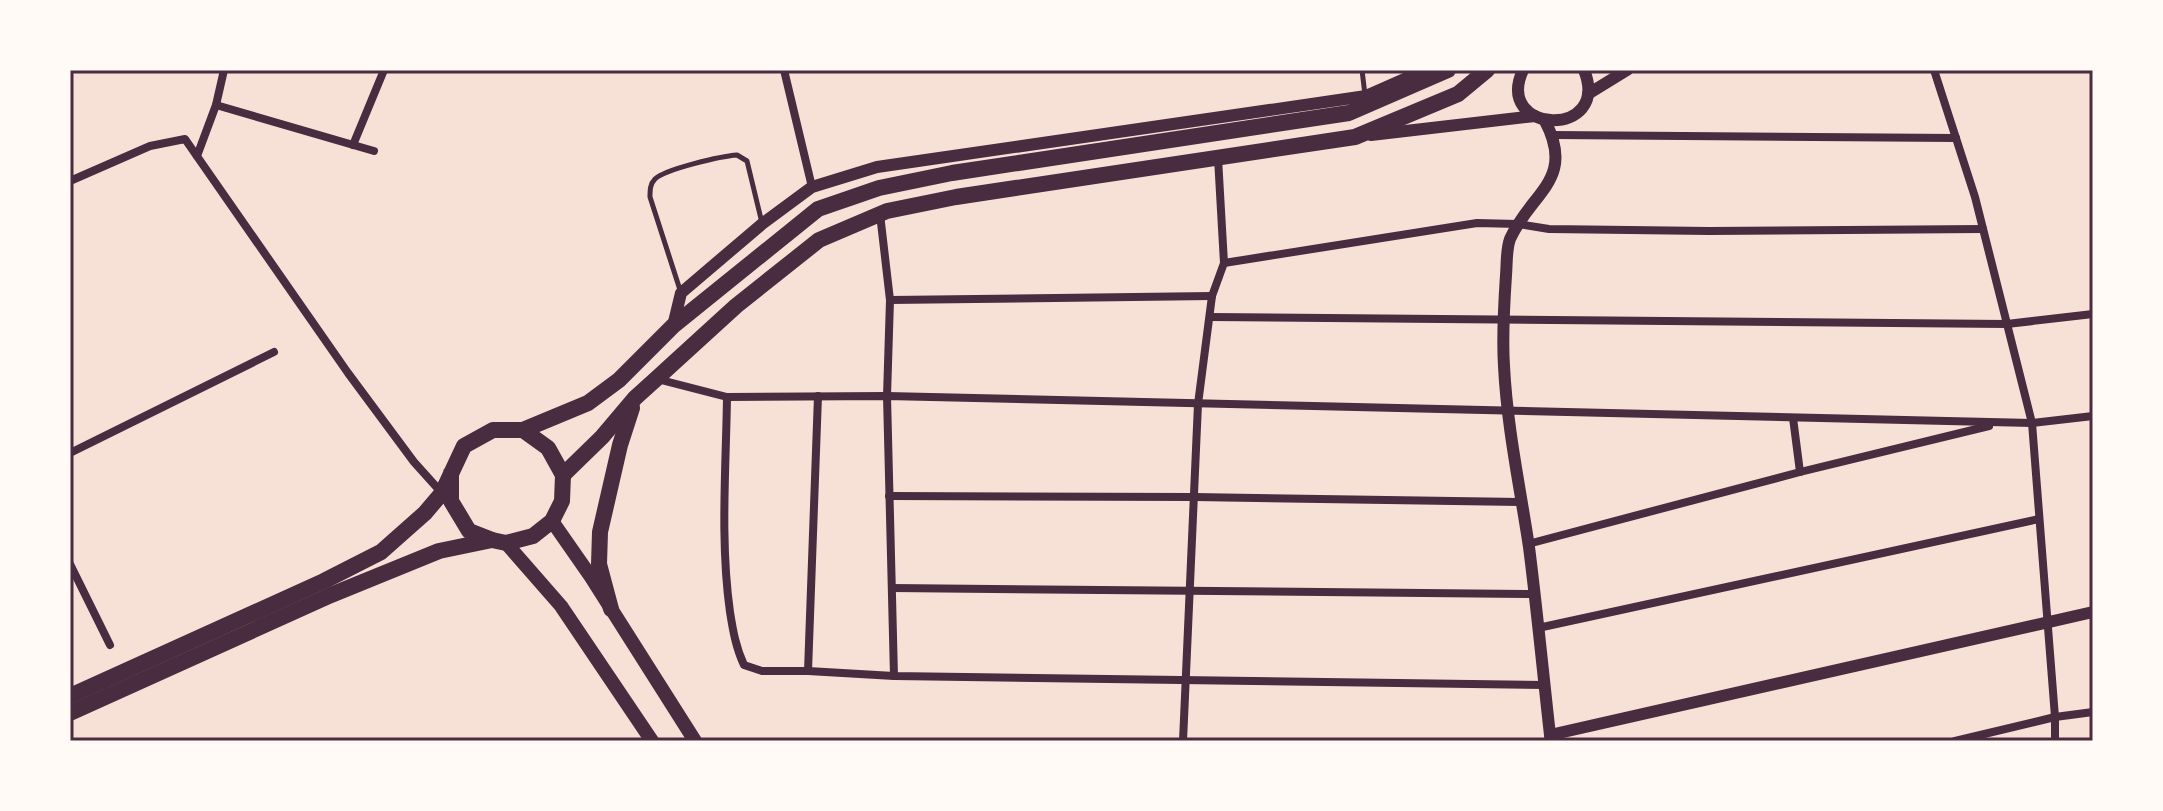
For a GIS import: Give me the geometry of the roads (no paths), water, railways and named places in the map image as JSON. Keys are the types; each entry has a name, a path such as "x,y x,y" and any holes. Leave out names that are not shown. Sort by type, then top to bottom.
{"main road":[{"path":"70,696 381,552 425,513 442,493 464,446 493,430 523,430 588,403 619,380 673,326 818,209 879,188 952,173 1349,113 1448,70"},
{"path":"563,475 602,437 635,398 736,306 819,240 880,214 956,197 1355,137 1458,94 1487,70"},
{"path":"611,609 599,564 600,532 620,445 635,398"},
{"path":"70,713 346,589 439,551 533,536 552,521 562,501 563,475 548,448 523,430"},
{"path":"451,473 451,501 469,531 499,541 561,606 652,741"},
{"path":"552,521 695,741"}],"street":[{"path":"197,156 216,105 224,70"},
{"path":"353,145 384,70"},
{"path":"784,70 812,187"},
{"path":"673,326 681,293 762,224 812,187 877,167 1366,96 1425,70"},
{"path":"1523,70 1518,88 1520,99 1553,135 1555,171 1508,243 1504,366 1520,502 1535,594 1550,738 2093,612"},
{"path":"1355,137 1567,119 1584,105 1588,94 1584,70"},
{"path":"1588,94 1627,70"},
{"path":"1934,70 1983,229 2032,423 2055,741"},
{"path":"216,105 374,151"},
{"path":"1553,135 1956,138"},
{"path":"70,181 150,146 185,139 348,373 414,462 442,493"},
{"path":"1183,741 1198,404 1212,296 1224,263 1218,157"},
{"path":"880,214 890,300 887,396 894,676"},
{"path":"1224,263 1477,223 1518,224 1549,229 1709,231 1983,229"},
{"path":"890,300 1212,296"},
{"path":"1210,317 2007,324 2093,314"},
{"path":"70,453 274,352"},
{"path":"656,379 727,397 887,396 2002,423 2093,416"},
{"path":"808,671 818,396"},
{"path":"727,397 726,586 736,648 744,665 762,671 894,676 1545,685"},
{"path":"1793,418 1800,472"},
{"path":"1528,544 1800,472 2002,423"},
{"path":"889,496 1520,502"},
{"path":"1538,628 2039,519"},
{"path":"70,564 110,645"},
{"path":"892,588 1535,594"},
{"path":"1955,741 2055,717 2093,712"}],"lane":[{"path":"1362,70 1366,96"},
{"path":"681,293 650,197 650,187 656,177 737,155 747,161 762,224"}]}
